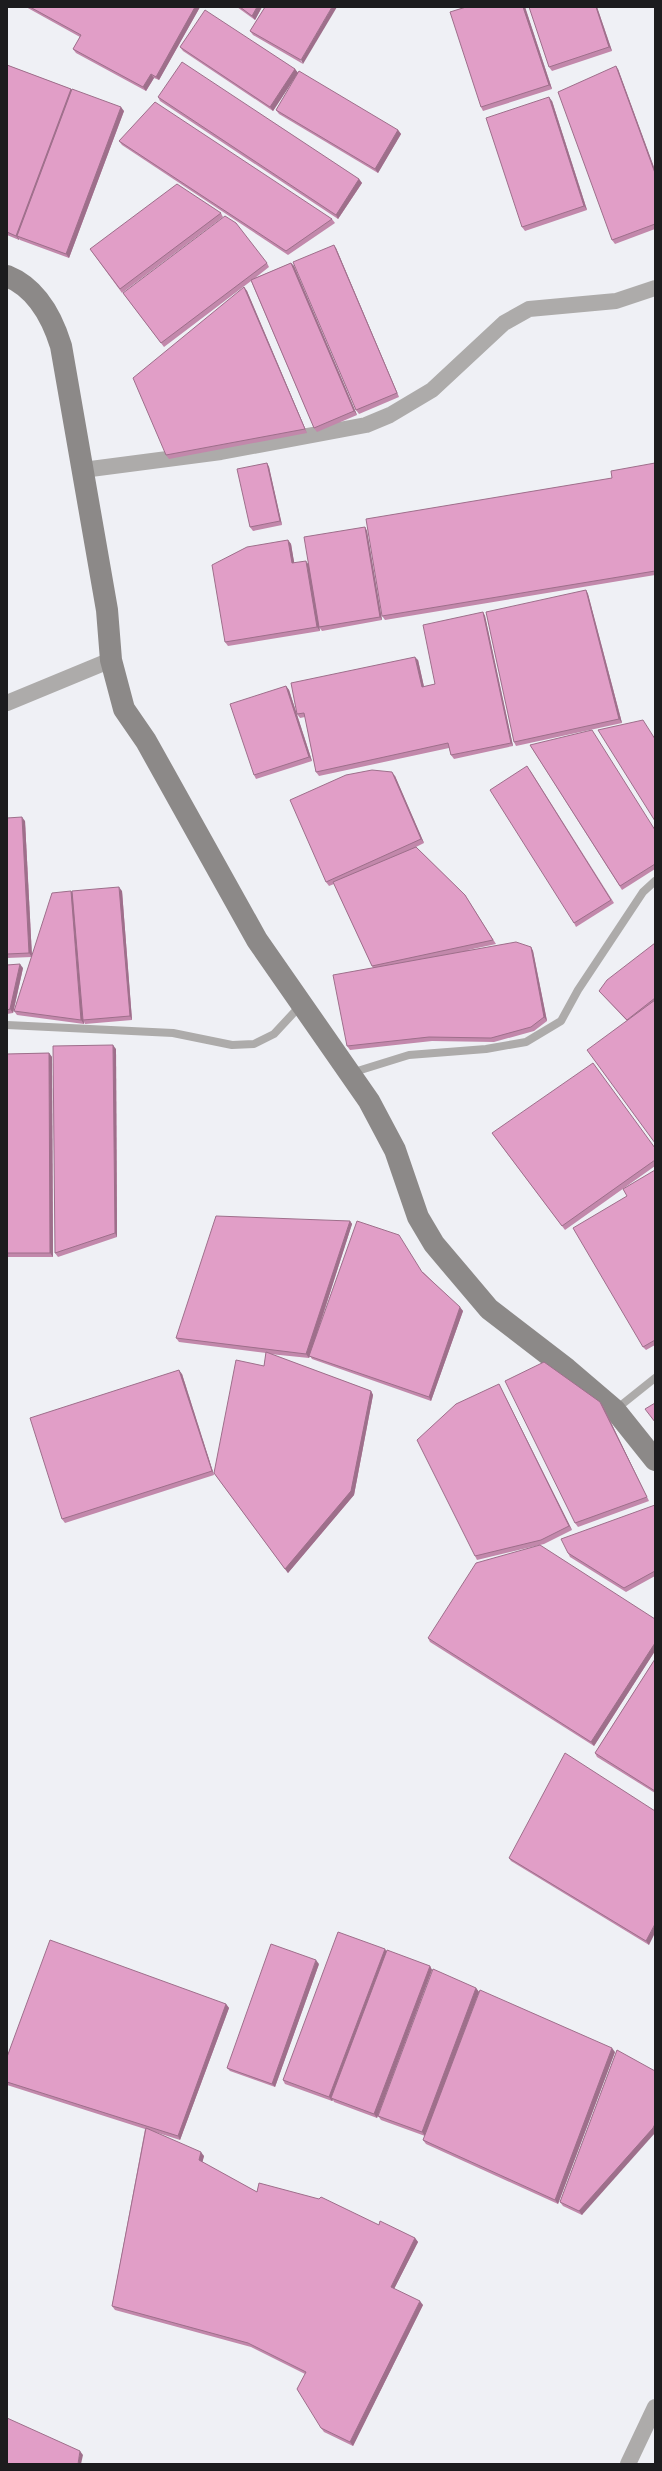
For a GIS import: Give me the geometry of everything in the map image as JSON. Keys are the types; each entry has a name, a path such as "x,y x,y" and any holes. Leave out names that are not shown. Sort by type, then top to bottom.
{"street":[{"path":"7,276 16,280 39,300 53,320 61,346 107,610 111,660 124,709 146,741 257,940 369,1101 395,1150 418,1217 434,1244 489,1309 567,1369 615,1410 655,1460"},
{"path":"83,470 221,452 366,425 390,415 432,390 504,323 528,309 616,301 655,288"},
{"path":"7,703 111,660"},
{"path":"628,2464 655,2407"}],"lane":[{"path":"350,1074 409,1055 486,1050 526,1042 561,1021 578,990 643,892 655,881"},
{"path":"7,1025 173,1033 232,1045 254,1044 274,1034 302,1004"},
{"path":"615,1410 655,1378"}],"building":[{"path":"30,7 195,7 156,77 151,74 143,87 73,49 81,35"},
{"path":"240,7 257,7 252,16"},
{"path":"265,7 332,7 301,60 250,31"},
{"path":"466,7 523,7 549,85 481,107 450,12"},
{"path":"529,7 596,7 609,47 549,67"},
{"path":"205,10 295,69 270,107 180,47"},
{"path":"182,62 359,179 336,215 158,97"},
{"path":"7,65 71,89 16,236 7,232"},
{"path":"616,66 655,173 655,224 612,240 558,92"},
{"path":"299,71 398,130 375,169 276,110"},
{"path":"72,89 121,107 66,254 17,236"},
{"path":"549,97 584,206 522,227 486,118"},
{"path":"155,102 332,219 286,251 119,141"},
{"path":"177,184 221,213 120,289 90,249"},
{"path":"225,216 236,223 267,263 161,343 123,293"},
{"path":"334,245 397,393 356,410 293,262"},
{"path":"291,263 354,411 314,428 251,280"},
{"path":"244,287 305,429 166,455 133,378"},
{"path":"267,463 280,521 250,527 237,469"},
{"path":"655,463 655,571 382,616 366,519 612,478 611,471"},
{"path":"365,527 380,617 319,627 304,537"},
{"path":"288,540 292,563 306,561 317,627 225,642 212,565 247,547"},
{"path":"586,590 619,719 514,742 486,612"},
{"path":"483,612 511,743 451,755 448,743 316,772 304,713 297,714 291,683 415,657 422,687 435,684 423,625"},
{"path":"286,686 309,757 254,775 230,704"},
{"path":"643,720 655,739 655,821 598,730"},
{"path":"592,730 655,830 655,864 620,886 530,745"},
{"path":"527,766 611,900 574,923 490,790"},
{"path":"372,770 392,772 421,839 326,882 290,800 346,775"},
{"path":"22,817 29,953 7,954 7,818"},
{"path":"416,847 465,895 493,940 372,966 333,882"},
{"path":"119,887 130,1016 83,1020 72,891"},
{"path":"71,891 81,1020 14,1011 52,893"},
{"path":"516,942 531,947 544,1017 531,1027 491,1038 429,1037 347,1046 333,975"},
{"path":"655,943 655,998 627,1020 599,991 607,980"},
{"path":"20,964 10,1009 7,1010 7,965"},
{"path":"655,1000 655,1143 587,1050"},
{"path":"113,1045 115,1233 55,1253 53,1046"},
{"path":"49,1053 50,1253 7,1253 7,1054"},
{"path":"593,1063 655,1148 655,1160 562,1226 492,1133"},
{"path":"655,1170 655,1340 643,1347 573,1228 627,1196 623,1189"},
{"path":"216,1216 350,1221 306,1354 176,1338"},
{"path":"357,1221 399,1235 422,1272 460,1307 429,1397 309,1356"},
{"path":"266,1352 371,1391 351,1491 285,1569 214,1473 236,1360 264,1366"},
{"path":"544,1362 600,1402 647,1497 575,1523 505,1381"},
{"path":"179,1370 212,1471 62,1519 30,1418"},
{"path":"499,1384 569,1526 541,1540 475,1556 417,1440 456,1404"},
{"path":"655,1403 655,1422 645,1409"},
{"path":"655,1505 655,1571 624,1588 568,1553 561,1539"},
{"path":"540,1545 655,1619 655,1643 591,1742 428,1638 476,1563"},
{"path":"655,1659 655,1791 595,1753"},
{"path":"565,1753 655,1811 655,1924 646,1941 509,1858"},
{"path":"338,1932 385,1949 329,2097 283,2080"},
{"path":"50,1940 226,2004 178,2136 7,2082 7,2057"},
{"path":"271,1944 316,1960 272,2084 227,2068"},
{"path":"387,1950 430,1966 374,2114 331,2098"},
{"path":"433,1969 476,1988 422,2132 378,2116"},
{"path":"480,1990 612,2048 555,2200 423,2140"},
{"path":"617,2050 655,2071 655,2124 579,2211 560,2202"},
{"path":"146,2128 201,2152 199,2160 257,2192 259,2183 319,2199 321,2197 379,2225 380,2221 415,2238 391,2287 420,2301 350,2442 321,2428 297,2389 306,2372 248,2343 112,2306"},
{"path":"7,2418 80,2451 78,2464 7,2464"}]}
